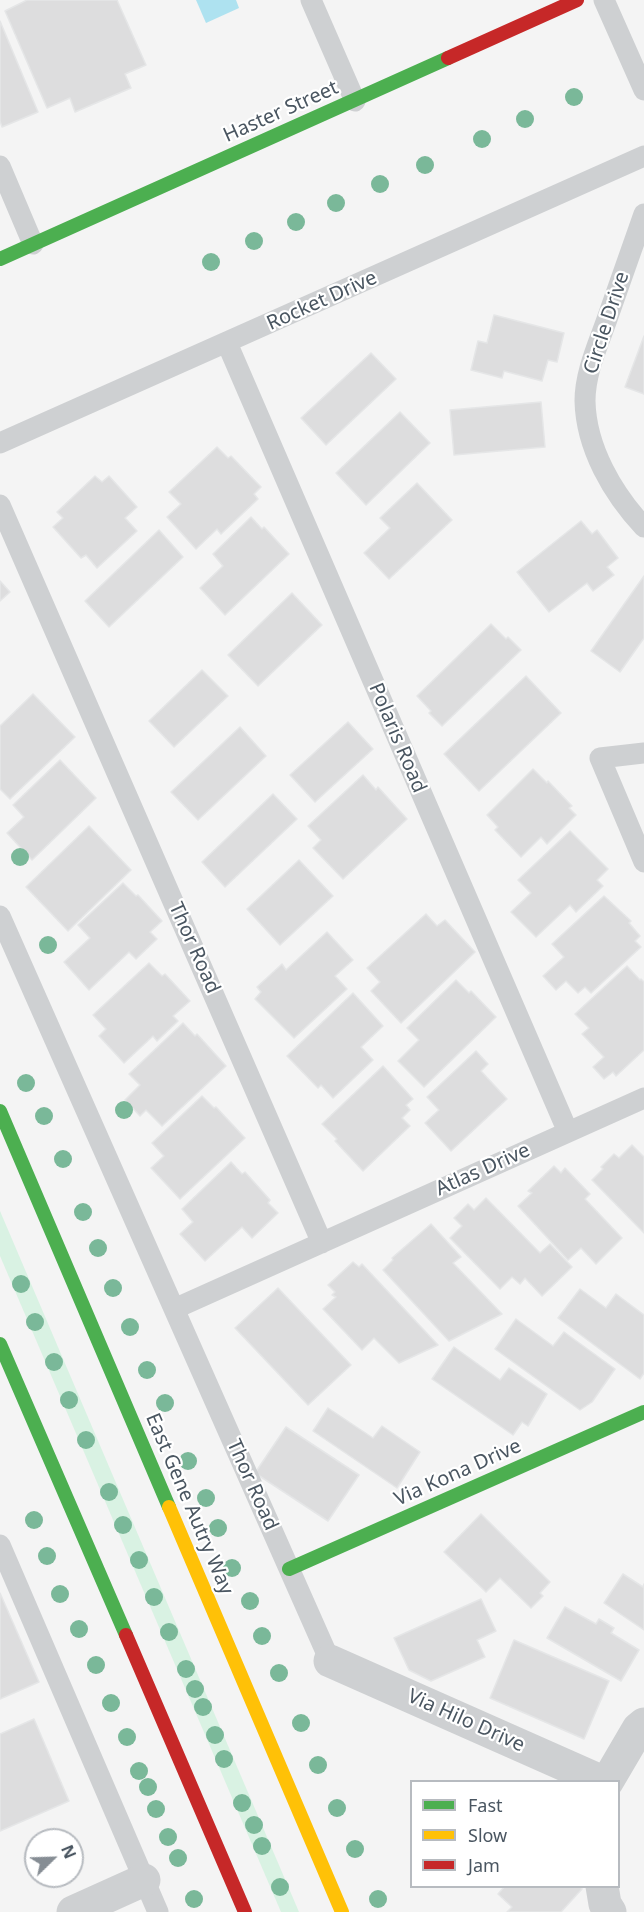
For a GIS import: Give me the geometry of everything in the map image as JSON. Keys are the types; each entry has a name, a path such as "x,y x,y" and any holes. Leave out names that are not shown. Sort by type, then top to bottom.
{"street":[{"name":"Haster Street","path":"0,259 577,0"},
{"name":"East Gene Autry Way","path":"0,1111 342,1912"},
{"path":"0,1344 245,1912"},
{"name":"Via Kona Drive","path":"289,1569 644,1412"},
{"name":"Via Hilo Drive","path":"330,1661 598,1780"},
{"path":"608,1780 638,1729 644,1724"},
{"path":"74,1912 144,1880"},
{"path":"602,1888 605,1904 610,1912"}],"lane":[{"path":"312,0 355,101"},
{"path":"604,0 644,90"},
{"name":"Rocket Drive","path":"0,443 644,156"},
{"path":"0,166 33,244"},
{"name":"Circle Drive","path":"644,214 590,368 585,400 589,429 598,456 627,509 644,527"},
{"name":"Polaris Road","path":"227,343 568,1132"},
{"name":"Thor Road","path":"0,505 322,1243"},
{"path":"644,753 600,758 644,862"},
{"name":"Thor Road","path":"0,916 330,1661"},
{"name":"Atlas Drive","path":"322,1243 644,1098"},
{"path":"174,1309 322,1243"},
{"path":"0,1545 158,1912"}],"green space":[{"path":"0,1211 299,1912 281,1912 0,1256"}],"water":[{"path":"196,0 236,0 239,8 206,23"}],"building":[{"path":"27,0 117,0 146,65 125,74 131,88 75,112 70,98 47,108 5,11"},
{"path":"0,21 38,112 2,127 0,121"},
{"path":"494,315 564,333 557,362 548,360 542,381 504,371 502,378 471,370 478,341 487,343"},
{"path":"644,336 644,394 625,387"},
{"path":"371,353 396,379 326,445 301,418"},
{"path":"541,402 545,447 454,455 450,410"},
{"path":"400,412 430,443 366,505 336,473"},
{"path":"217,447 228,458 231,456 261,487 254,494 258,499 221,534 217,529 196,549 167,517 181,504 169,492"},
{"path":"95,476 102,482 109,476 137,507 125,518 137,531 97,568 86,555 81,558 53,527 63,518 57,512"},
{"path":"417,483 452,520 389,579 364,553 390,528 380,518"},
{"path":"251,517 262,529 264,527 289,554 225,615 200,588 223,566 213,554"},
{"path":"581,521 592,534 597,530 618,558 607,567 614,575 593,591 587,583 549,612 517,572"},
{"path":"159,530 183,557 109,627 85,601"},
{"path":"644,576 644,638 620,672 591,651"},
{"path":"0,581 10,592 0,601"},
{"path":"292,593 322,625 258,686 228,655"},
{"path":"491,624 521,650 442,726 417,696"},
{"path":"202,670 228,696 174,747 149,721"},
{"path":"526,676 561,713 479,791 444,754"},
{"path":"33,694 75,737 10,799 0,789 0,726"},
{"path":"348,722 373,749 315,802 290,775"},
{"path":"240,727 266,756 198,820 171,792"},
{"path":"60,760 96,798 32,860 7,833 24,817 13,805"},
{"path":"533,769 572,806 569,808 576,815 547,844 541,837 521,857 495,830 498,827 487,815"},
{"path":"363,775 376,790 378,787 407,819 343,879 313,848 321,840 308,826"},
{"path":"273,794 297,819 225,887 202,862"},
{"path":"89,826 131,870 68,931 26,887"},
{"path":"570,831 608,869 597,880 603,886 576,912 570,905 536,937 511,912 531,893 518,880"},
{"path":"299,860 333,896 280,945 247,909"},
{"path":"123,883 136,896 138,895 162,921 150,932 157,939 136,959 129,952 89,990 64,962 90,938 78,925"},
{"path":"604,896 631,921 629,923 640,936 635,941 641,947 591,993 585,987 578,993 566,981 556,990 543,976 564,957 552,944"},
{"path":"426,914 437,926 445,920 475,952 401,1023 371,991 380,982 367,968"},
{"path":"327,932 353,960 335,976 347,989 294,1038 255,999 261,992 257,987 282,964 286,970"},
{"path":"149,963 162,976 165,974 190,1001 173,1016 178,1021 157,1041 153,1036 124,1063 99,1036 106,1029 93,1015"},
{"path":"627,966 644,982 644,1050 616,1076 613,1072 604,1079 593,1067 604,1057 582,1034 589,1028 575,1014"},
{"path":"456,980 469,993 471,991 496,1017 424,1087 398,1061 419,1040 407,1028"},
{"path":"353,993 383,1026 361,1047 373,1060 333,1098 321,1085 318,1088 287,1056"},
{"path":"183,1023 195,1036 197,1034 226,1066 162,1126 146,1110 140,1116 125,1100 140,1085 129,1074"},
{"path":"476,1051 488,1064 481,1071 507,1099 451,1151 425,1123 439,1110 427,1097"},
{"path":"383,1066 413,1099 406,1105 410,1110 402,1118 410,1126 363,1171 322,1124"},
{"path":"202,1096 214,1108 216,1107 245,1138 180,1199 151,1168 164,1156 152,1143"},
{"path":"632,1145 644,1157 644,1233 592,1180 614,1154 619,1158"},
{"path":"231,1162 242,1174 245,1172 270,1200 268,1203 278,1213 252,1238 242,1227 205,1261 180,1234 193,1222 182,1209"},
{"path":"554,1166 561,1173 565,1168 590,1194 585,1199 622,1238 596,1264 581,1248 568,1260 518,1206 532,1193 528,1191"},
{"path":"486,1198 540,1253 550,1244 572,1267 542,1296 525,1278 520,1284 512,1277 500,1289 450,1238 462,1226 454,1218 468,1204 474,1210"},
{"path":"431,1224 461,1257 453,1263 502,1314 449,1341 383,1270 393,1260 392,1258"},
{"path":"353,1262 359,1267 362,1264 438,1345 399,1363 374,1338 362,1350 323,1309 336,1297 332,1295 335,1292 328,1285"},
{"path":"278,1288 351,1365 308,1405 235,1328"},
{"path":"580,1289 606,1308 616,1294 644,1315 644,1373 640,1379 558,1318"},
{"path":"516,1319 553,1346 564,1332 615,1369 592,1402 580,1410 495,1349"},
{"path":"454,1347 500,1380 509,1368 547,1394 528,1426 522,1422 513,1435 432,1379"},
{"path":"328,1408 373,1438 382,1426 420,1452 397,1488 313,1431"},
{"path":"286,1427 359,1475 328,1521 255,1473"},
{"path":"481,1514 550,1582 540,1593 543,1596 531,1608 500,1578 486,1592 444,1552"},
{"path":"623,1574 643,1587 644,1584 644,1630 604,1603"},
{"path":"0,1593 39,1682 0,1699"},
{"path":"481,1599 496,1631 477,1640 485,1657 431,1681 409,1670 394,1638"},
{"path":"565,1607 596,1624 599,1619 614,1628 611,1633 639,1650 621,1681 547,1638"},
{"path":"514,1640 609,1681 584,1739 490,1698"},
{"path":"34,1719 69,1801 0,1831 0,1734"},
{"path":"503,1888 582,1889 561,1912 507,1912 512,1907 498,1894"}],"traffic: fast":[{"path":"0,259 448,58"},
{"path":"0,1111 169,1507"},
{"path":"0,1344 126,1635"},
{"path":"289,1569 644,1412"}],"traffic: slow":[{"path":"169,1507 342,1912"}],"traffic: jam":[{"path":"448,58 577,0"},
{"path":"126,1635 245,1912"}]}
